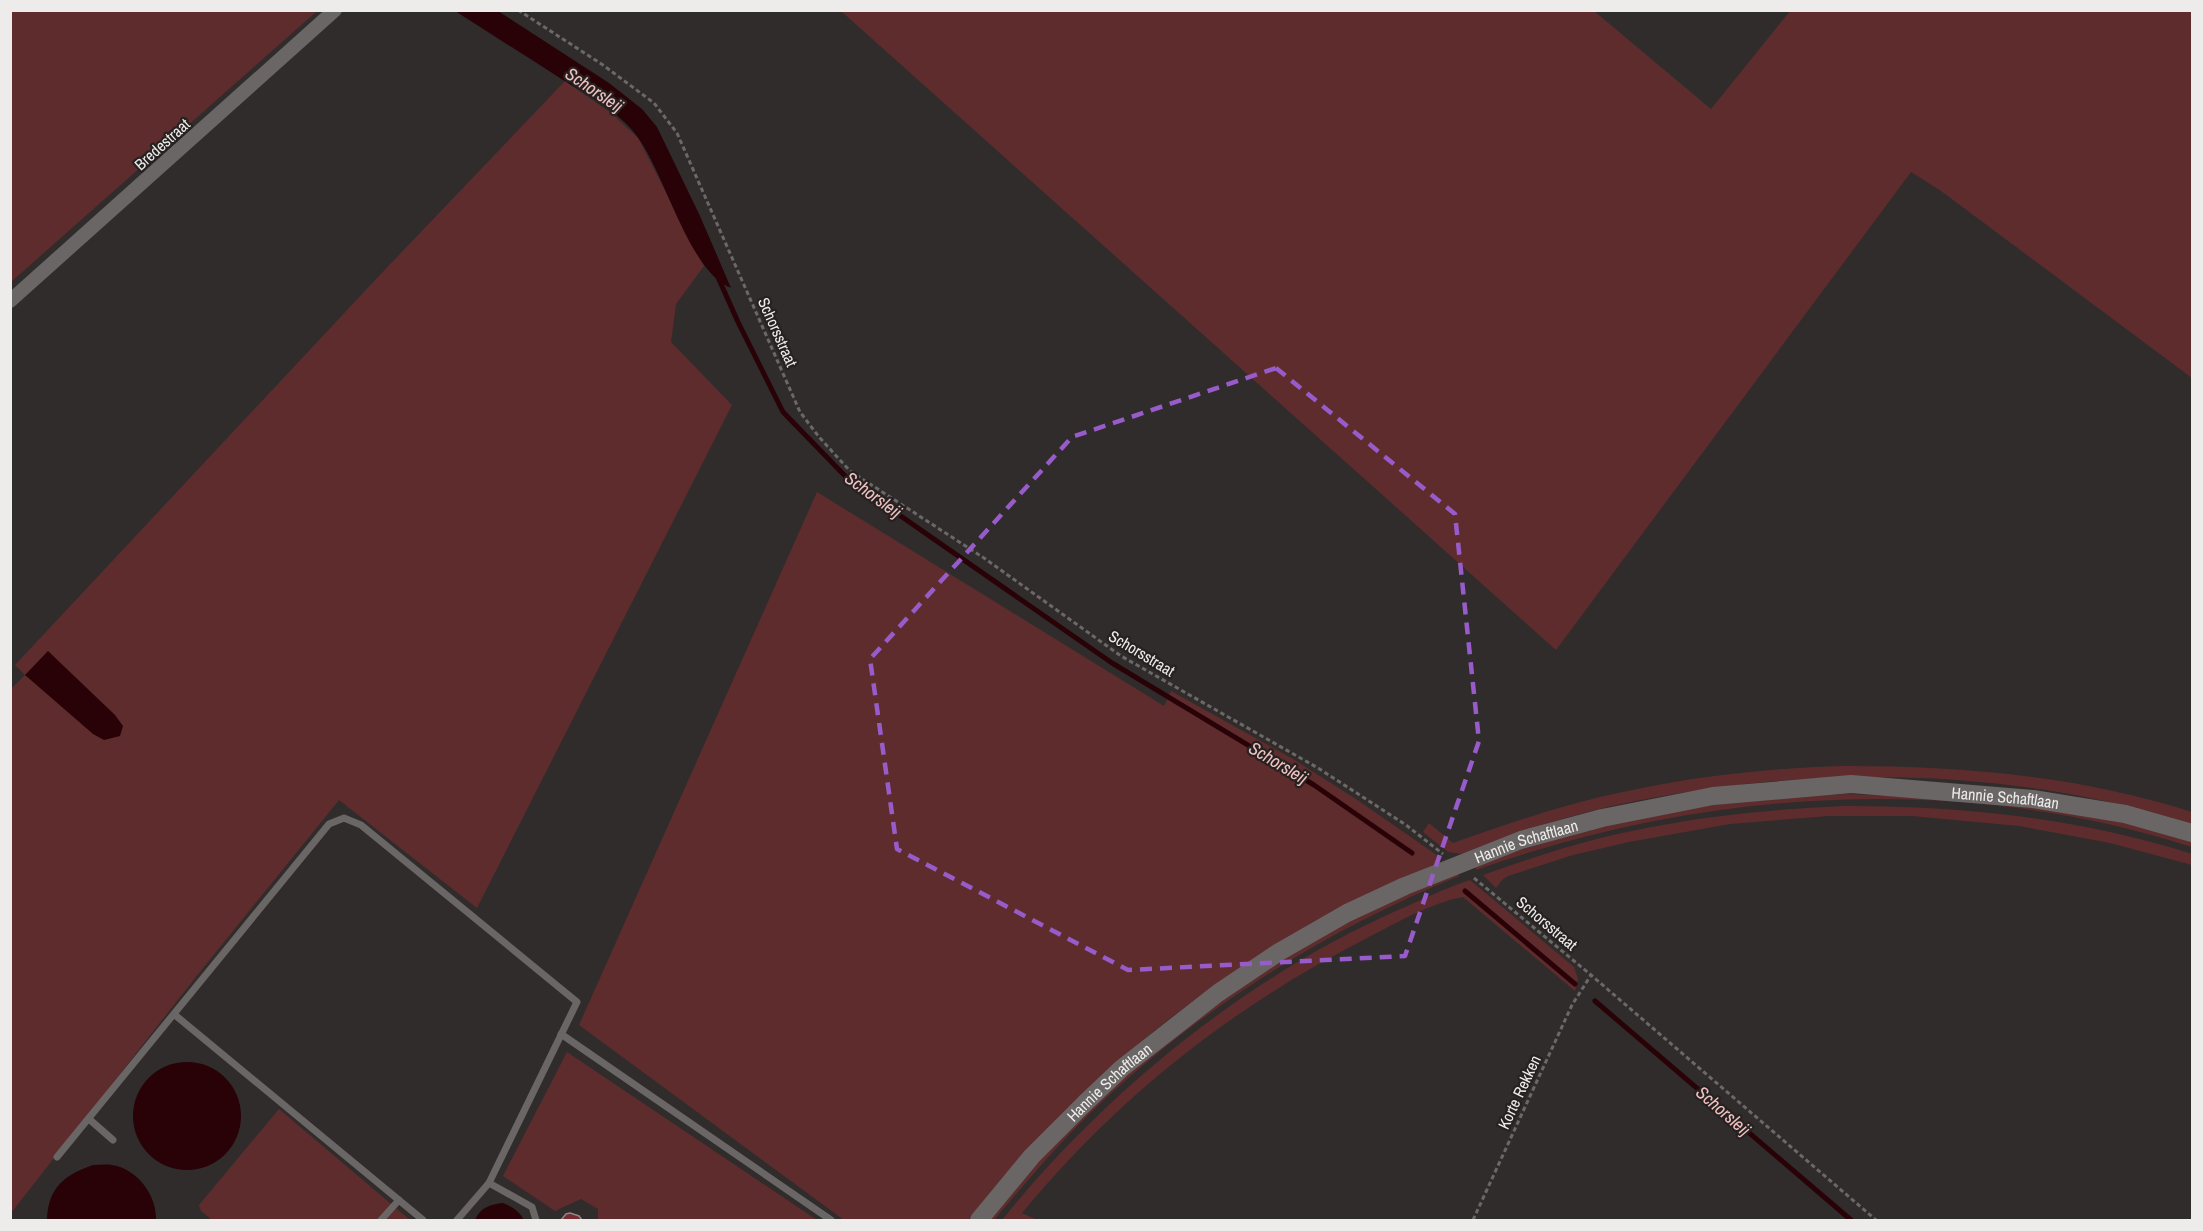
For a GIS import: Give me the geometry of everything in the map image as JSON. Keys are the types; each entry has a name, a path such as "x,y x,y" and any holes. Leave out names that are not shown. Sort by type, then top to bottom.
{"main road":[{"name":"Hannie Schaftlaan","path":"979,1221 1032,1156 1092,1096 1122,1068 1218,993 1279,952 1347,913 1463,870 1521,840 1602,819 1713,796 1851,784 2033,799 2125,814 2193,833"}],"street":[{"name":"Bredestraat","path":"10,301 334,10"}],"lane":[{"path":"57,1157 329,824 344,818 360,825 577,1002 489,1183 457,1221"},
{"path":"175,1015 423,1221"},
{"path":"561,1034 831,1221"},
{"path":"89,1119 114,1140"},
{"path":"489,1183 532,1207 536,1221"},
{"path":"381,1221 399,1200"}],"path":[{"name":"Schorsstraat","path":"518,10 603,65 654,103 677,133 801,412 819,437 850,471 984,558 1121,656 1318,768 1406,825 1591,975 1876,1221"},
{"name":"Hannie Schaftlaan","path":"1463,870 1480,872"},
{"name":"Korte Rekken","path":"1473,1221 1572,1005 1591,975"}],"highlighted area":[{"path":"1276,368 1455,514 1479,741 1405,956 1128,970 897,849 870,659 1072,437"}],"shaded area":[{"path":"11,10 317,10 317,11 11,282"},
{"path":"841,11 1594,11 1711,109 1790,11 2192,11 2192,378 1941,191 1911,172 1556,650"},
{"path":"565,81 611,113 638,138 704,266 676,304 671,342 732,405 477,908 339,800 195,978 11,1213 10,690 25,675 15,665"},
{"path":"817,492 1164,706 1171,691 1293,759 1438,856 1436,864 1311,923 1186,1006 1107,1071 1070,1106 1034,1142 968,1220 844,1220 579,1025"},
{"path":"1844,766 1976,771 2064,782 2150,800 2192,812 2192,824 2123,805 2053,791 1982,782 1839,777 1696,790 1626,803 1563,819 1462,854 1448,852 1423,832 1429,823 1453,843 1558,808 1650,786 1733,774"},
{"path":"1845,794 1991,800 2125,823 2192,842 2192,847 2104,823 2014,808 1924,800 1832,800 1742,807 1651,822 1563,843 1476,870 1475,865 1570,835 1655,814 1736,802"},
{"path":"1845,806 1933,808 2020,816 2063,823 2106,831 2192,854 2192,865 2110,843 2019,826 1912,816 1829,816 1730,824 1629,842 1573,855 1508,876 1496,888 1483,875 1575,845 1658,826 1738,814"},
{"path":"1457,872 1459,876 1363,920 1271,972 1185,1032 1143,1065 1089,1114 1047,1158 994,1220 988,1220 1045,1153 1100,1096 1240,986 1331,930"},
{"path":"1470,880 1574,967 1578,979 1575,991 1463,897 1427,908 1317,965 1224,1024 1138,1093 1059,1170 1022,1213 1037,1220 1002,1220 1042,1173 1133,1083 1234,1003 1287,968 1342,937 1398,910"},
{"path":"567,1052 817,1220 598,1220 598,1209 581,1199 555,1211 503,1176"},
{"path":"279,1109 410,1220 212,1220 201,1211 199,1205"}],"water":[{"path":"455,11 498,11 609,83 642,109 657,127 700,216 731,288 716,278 702,262 678,219 647,152 629,126 602,104"},
{"path":"48,651 115,715 123,726 120,736 104,740 93,734 25,675"},
{"path":"187,1062 208,1066 225,1078 237,1095 241,1116 237,1137 225,1154 208,1166 187,1170 166,1166 149,1154 137,1137 133,1116 137,1095 149,1078 166,1066"},
{"path":"93,1165 110,1165 121,1168 138,1178 153,1202 156,1220 47,1220 54,1191 66,1178"},
{"path":"503,1203 520,1214 524,1220 475,1220 486,1207"}],"building":[{"path":"570,1213 579,1216 582,1220 561,1220"}],"waterway":[{"name":"Schorsleij","path":"717,275 783,412 849,480 1112,663 1314,785 1412,853"},
{"name":"Schorsleij","path":"1465,891 1575,984"},
{"name":"Schorsleij","path":"1595,1001 1851,1220"}]}
